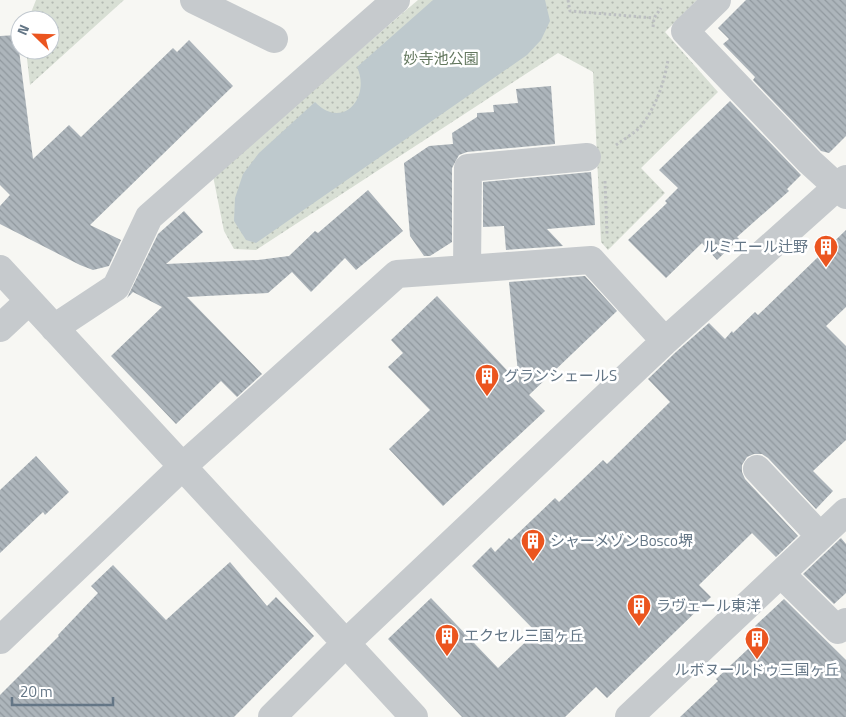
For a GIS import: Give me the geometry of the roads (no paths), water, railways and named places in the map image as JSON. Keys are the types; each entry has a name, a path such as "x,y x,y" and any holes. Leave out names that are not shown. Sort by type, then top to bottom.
{"street":[{"path":"194,0 274,39"},
{"path":"54,328 116,287 149,217 396,0"},
{"path":"272,717 346,643 665,341 843,187 810,162 685,32 717,0"},
{"path":"467,269 468,168 602,159"},
{"path":"0,640 183,466 397,274 591,260 665,341"},
{"path":"0,269 414,717"},
{"path":"0,304 29,301"},
{"path":"0,328 29,301"},
{"path":"757,469 820,536"},
{"path":"629,717 846,512"},
{"path":"781,574 838,630 846,622"}],"place":[{"name":"ルミエール辻野","path":"826,268"},
{"name":"グランシェールS","path":"487,397"},
{"name":"シャーメゾンBosco堺","path":"533,562"},
{"name":"ラヴェール東洋","path":"639,627"},
{"name":"エクセル三国ヶ丘","path":"447,657"},
{"name":"ルボヌールドゥ三国ヶ丘","path":"757,660"}],"park label":[{"name":"妙寺池公園","path":"441,59"}]}
